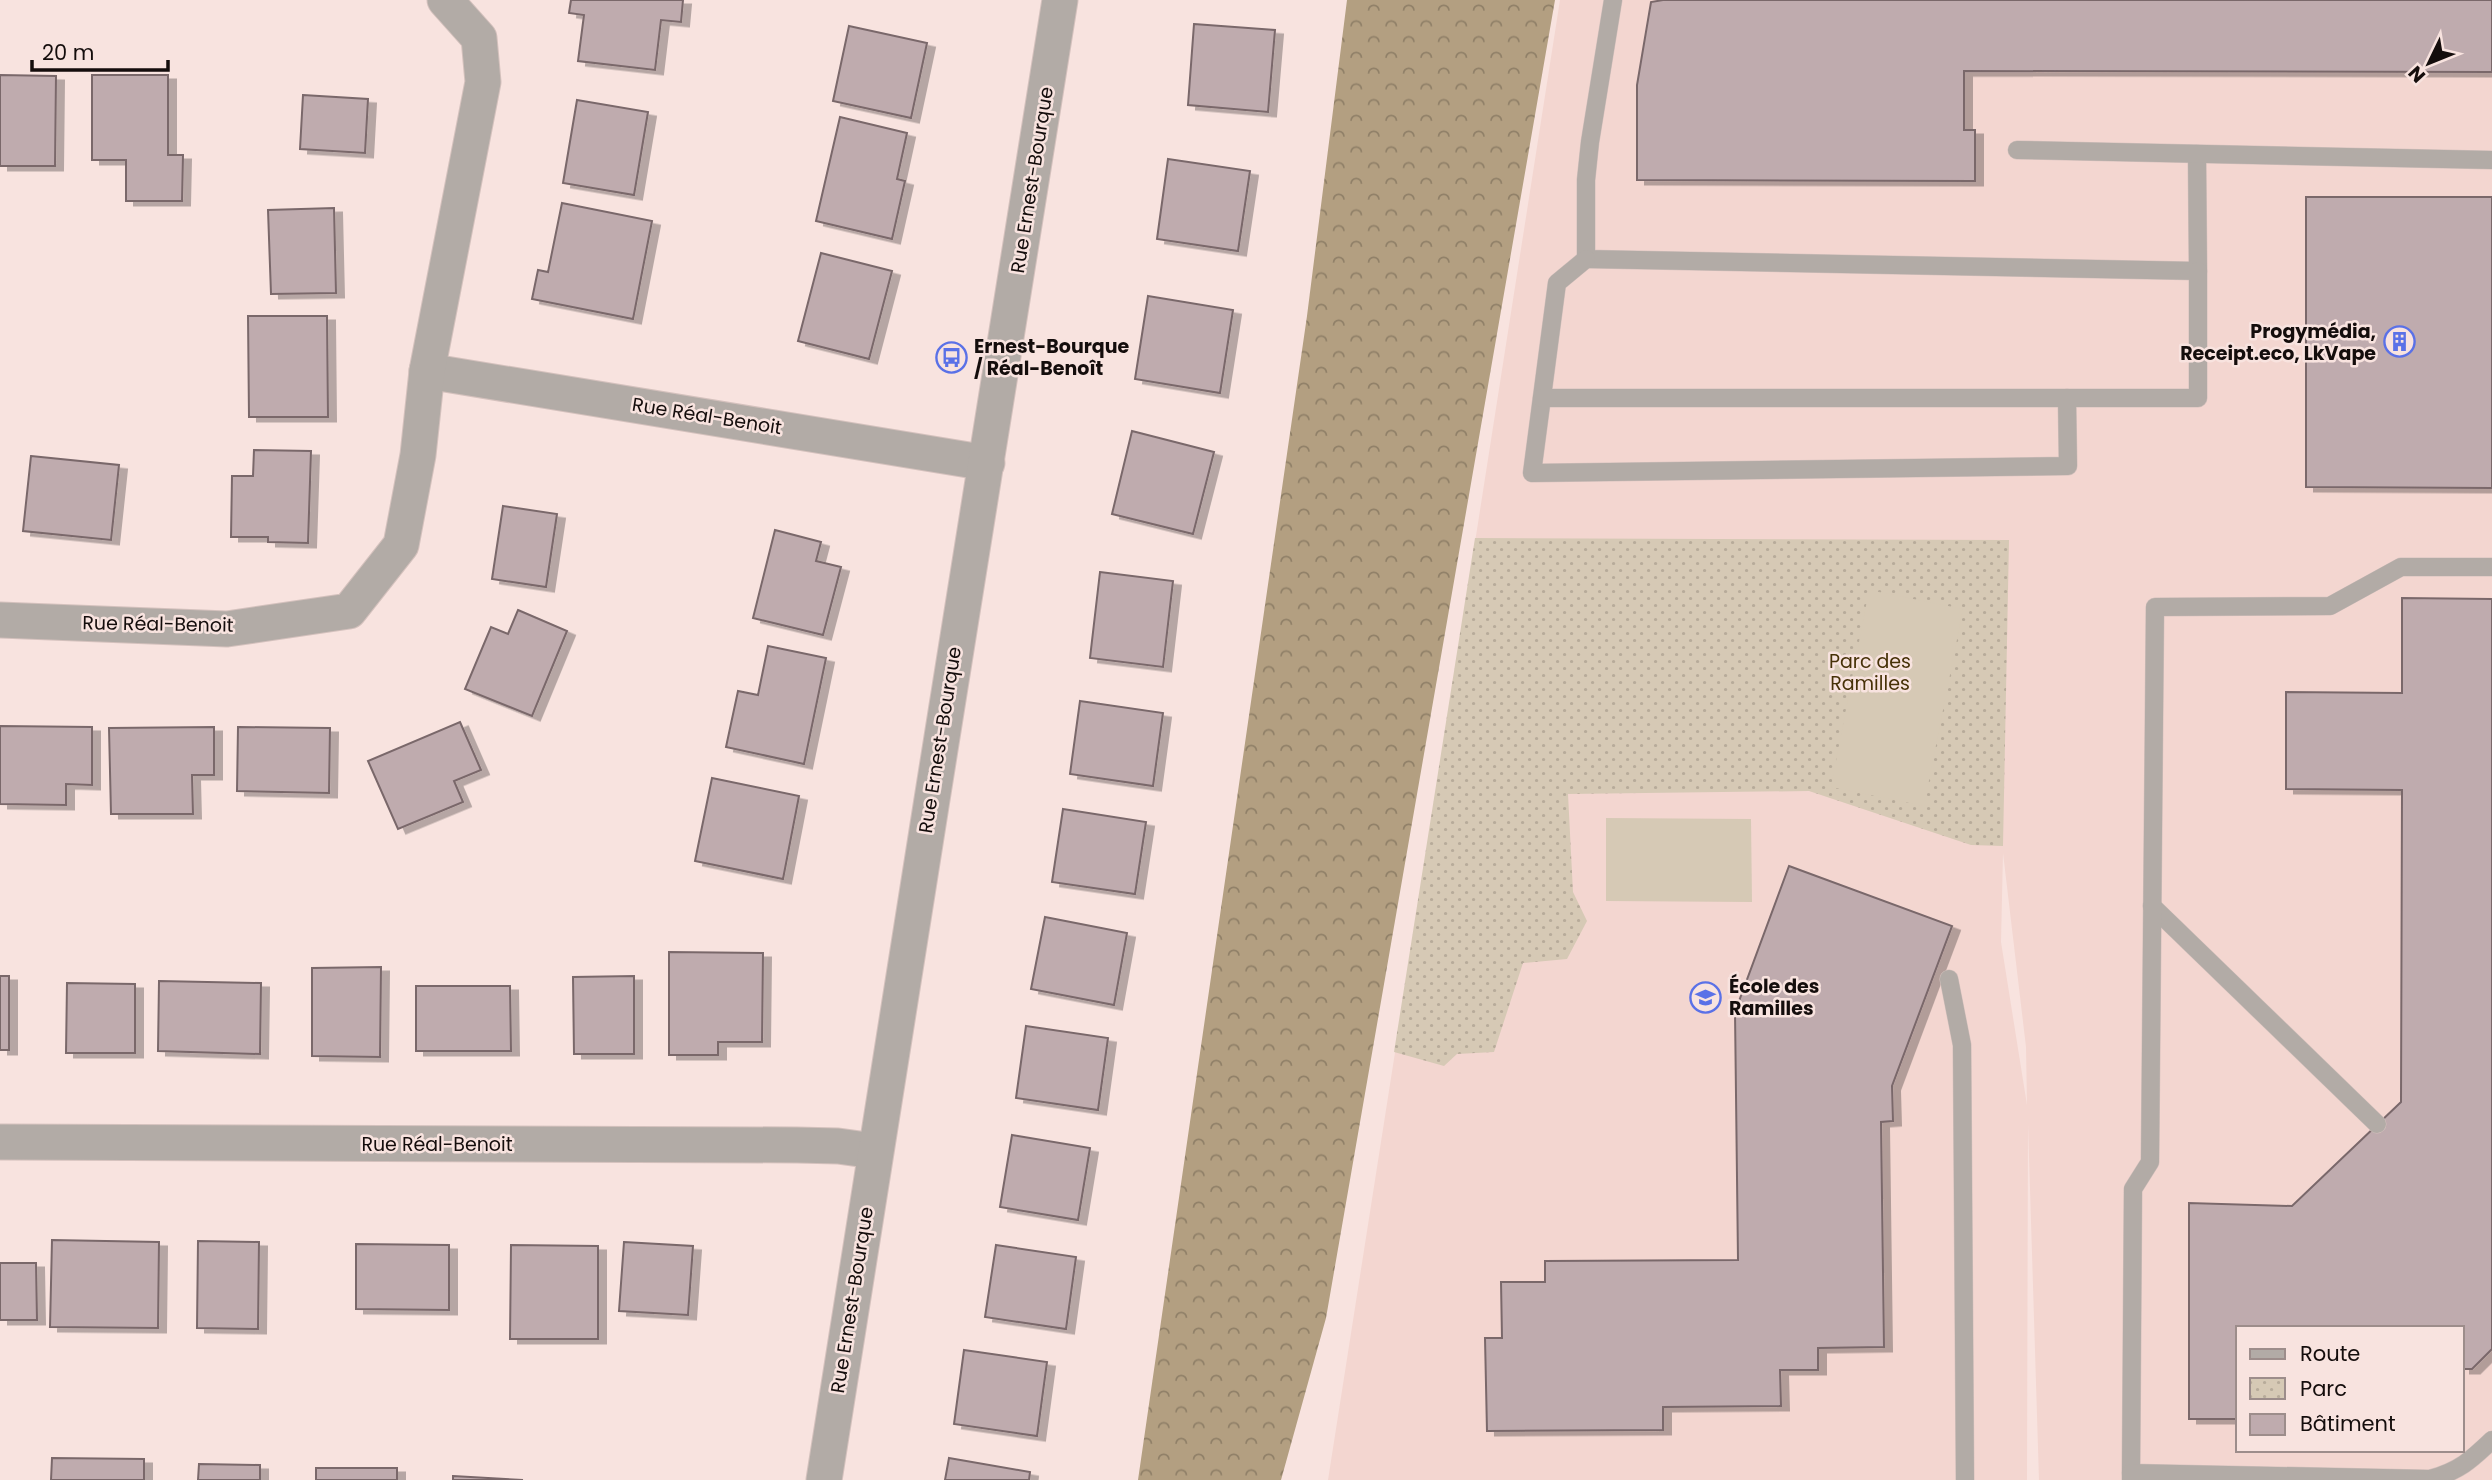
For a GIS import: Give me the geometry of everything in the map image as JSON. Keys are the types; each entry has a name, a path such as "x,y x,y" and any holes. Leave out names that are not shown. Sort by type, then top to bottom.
{"street":[{"name":"Rue Réal-Benoit","path":"0,620 228,629 349,611 401,545 418,454 427,370 483,82 479,38 445,0"},
{"name":"Rue Ernest-Bourque","path":"824,1480 874,1151 1060,0"},
{"name":"Rue Réal-Benoit","path":"427,370 987,463"},
{"name":"Rue Réal-Benoit","path":"0,1142 797,1145 838,1146 874,1151"}],"lane":[{"path":"1586,259 1586,180 1613,0"},
{"path":"2017,150 2492,160"},
{"path":"1542,398 2198,398 2197,154"},
{"path":"2067,398 2068,466 1532,473 1557,283 1586,259 2199,271"},
{"path":"2492,567 2401,567 2330,606 2155,607 2150,1162 2133,1189 2131,1476 2430,1479 2453,1472 2466,1474 2492,1440"},
{"path":"2152,906 2377,1124"},
{"path":"1949,979 1962,1045 1965,1480"}],"shaded area":[{"path":"1560,0 2492,0 2492,1480 2039,1480 2028,1124 2027,1480 1328,1480","holes":["2003,853 2026,1047 2027,1105 2001,942"]}],"green space":[{"path":"1347,0 1555,0 1326,1318 1281,1480 1138,1480 1307,316"},
{"name":"Parc des Ramilles","path":"1475,538 2009,540 2003,846 1971,845 1809,791 1568,794 1573,892 1587,921 1567,959 1523,963 1494,1052 1457,1054 1444,1066 1394,1052"},
{"path":"1869,590 1963,609 1924,806 1831,787"},
{"path":"1606,818 1751,819 1752,902 1606,901"}],"building":[{"path":"571,0 683,0 681,22 661,20 655,70 578,61 584,15 569,13"},
{"path":"2492,0 2492,72 1964,71 1964,130 1975,130 1975,181 1637,180 1637,85 1651,2"},
{"path":"1194,24 1275,30 1268,112 1188,105"},
{"path":"849,26 927,43 911,118 833,101"},
{"path":"0,75 56,76 55,166 0,166"},
{"path":"92,75 168,75 168,155 183,155 182,201 126,201 126,160 92,160"},
{"path":"303,95 368,99 365,153 300,149"},
{"path":"577,100 648,112 634,195 563,183"},
{"path":"840,117 907,133 897,179 905,181 892,239 816,221"},
{"path":"1168,159 1250,171 1238,251 1157,239"},
{"name":"Progymédia, Receipt.eco, LkVape","path":"2306,197 2492,197 2492,488 2306,487"},
{"path":"562,203 652,221 633,319 532,299 538,270 548,272"},
{"path":"334,208 336,293 271,294 268,210"},
{"path":"821,253 892,271 869,359 798,341"},
{"path":"1148,296 1233,310 1220,393 1135,379"},
{"path":"248,316 327,316 328,417 249,417"},
{"path":"1132,431 1214,452 1193,534 1112,514"},
{"path":"254,450 311,451 308,543 268,542 268,537 231,537 232,476 253,476"},
{"path":"31,456 119,465 111,540 23,531"},
{"path":"503,506 557,514 546,587 492,579"},
{"path":"775,530 821,542 816,561 841,567 823,635 753,618"},
{"path":"1100,572 1173,581 1163,667 1090,658"},
{"path":"2402,598 2492,599 2492,1349 2472,1369 2464,1369 2464,1326 2236,1326 2236,1419 2189,1419 2189,1203 2292,1206 2401,1102 2402,790 2286,789 2286,692 2402,693"},
{"path":"518,610 567,631 532,716 465,689 491,627 508,634"},
{"path":"768,646 826,658 804,764 726,747 738,691 758,695"},
{"path":"1080,701 1163,713 1153,786 1070,774"},
{"path":"460,722 481,770 454,781 463,802 398,829 368,761"},
{"path":"0,726 92,727 92,785 66,784 66,805 0,804"},
{"path":"214,727 214,775 192,775 193,814 111,814 109,728"},
{"path":"238,727 330,728 329,793 237,791"},
{"path":"712,778 799,796 783,879 695,861"},
{"path":"1063,809 1146,822 1135,894 1052,882"},
{"path":"1789,866 1952,926 1892,1086 1893,1121 1881,1122 1884,1347 1818,1348 1818,1370 1780,1370 1781,1406 1663,1407 1663,1430 1487,1431 1485,1338 1502,1338 1501,1282 1545,1282 1545,1261 1738,1260 1735,1012"},
{"path":"1045,917 1127,933 1114,1005 1031,989"},
{"path":"669,952 763,953 762,1042 718,1042 718,1055 669,1055"},
{"path":"381,967 380,1057 312,1056 312,968"},
{"path":"0,976 9,976 9,1050 0,1050"},
{"path":"634,976 634,1054 574,1054 573,977"},
{"path":"159,981 261,983 260,1054 158,1051"},
{"path":"67,983 135,984 135,1053 66,1053"},
{"path":"416,986 510,986 511,1051 416,1051"},
{"path":"1026,1026 1108,1038 1098,1110 1016,1098"},
{"path":"1012,1135 1090,1148 1078,1220 1000,1207"},
{"path":"52,1240 159,1242 158,1328 50,1327"},
{"path":"198,1241 259,1242 258,1329 197,1328"},
{"path":"624,1242 693,1246 688,1315 619,1311"},
{"path":"356,1244 449,1245 449,1310 356,1309"},
{"path":"511,1245 598,1246 598,1339 510,1339"},
{"path":"996,1245 1076,1257 1066,1329 985,1317"},
{"path":"0,1263 36,1263 37,1320 0,1320"},
{"path":"964,1350 1047,1362 1037,1436 954,1424"},
{"path":"52,1458 144,1459 144,1480 51,1480"},
{"path":"949,1458 1030,1472 1029,1480 945,1480"},
{"path":"199,1464 260,1465 260,1480 198,1480"},
{"path":"316,1468 397,1468 397,1480 316,1480"},
{"path":"453,1476 523,1480 453,1480"}],"place":[{"name":"Progymédia, Receipt.eco, LkVape","path":"2399,342"},
{"name":"Ernest-Bourque / Réal-Benoît","path":"951,357"},
{"name":"École des Ramilles","path":"1706,997"}]}
